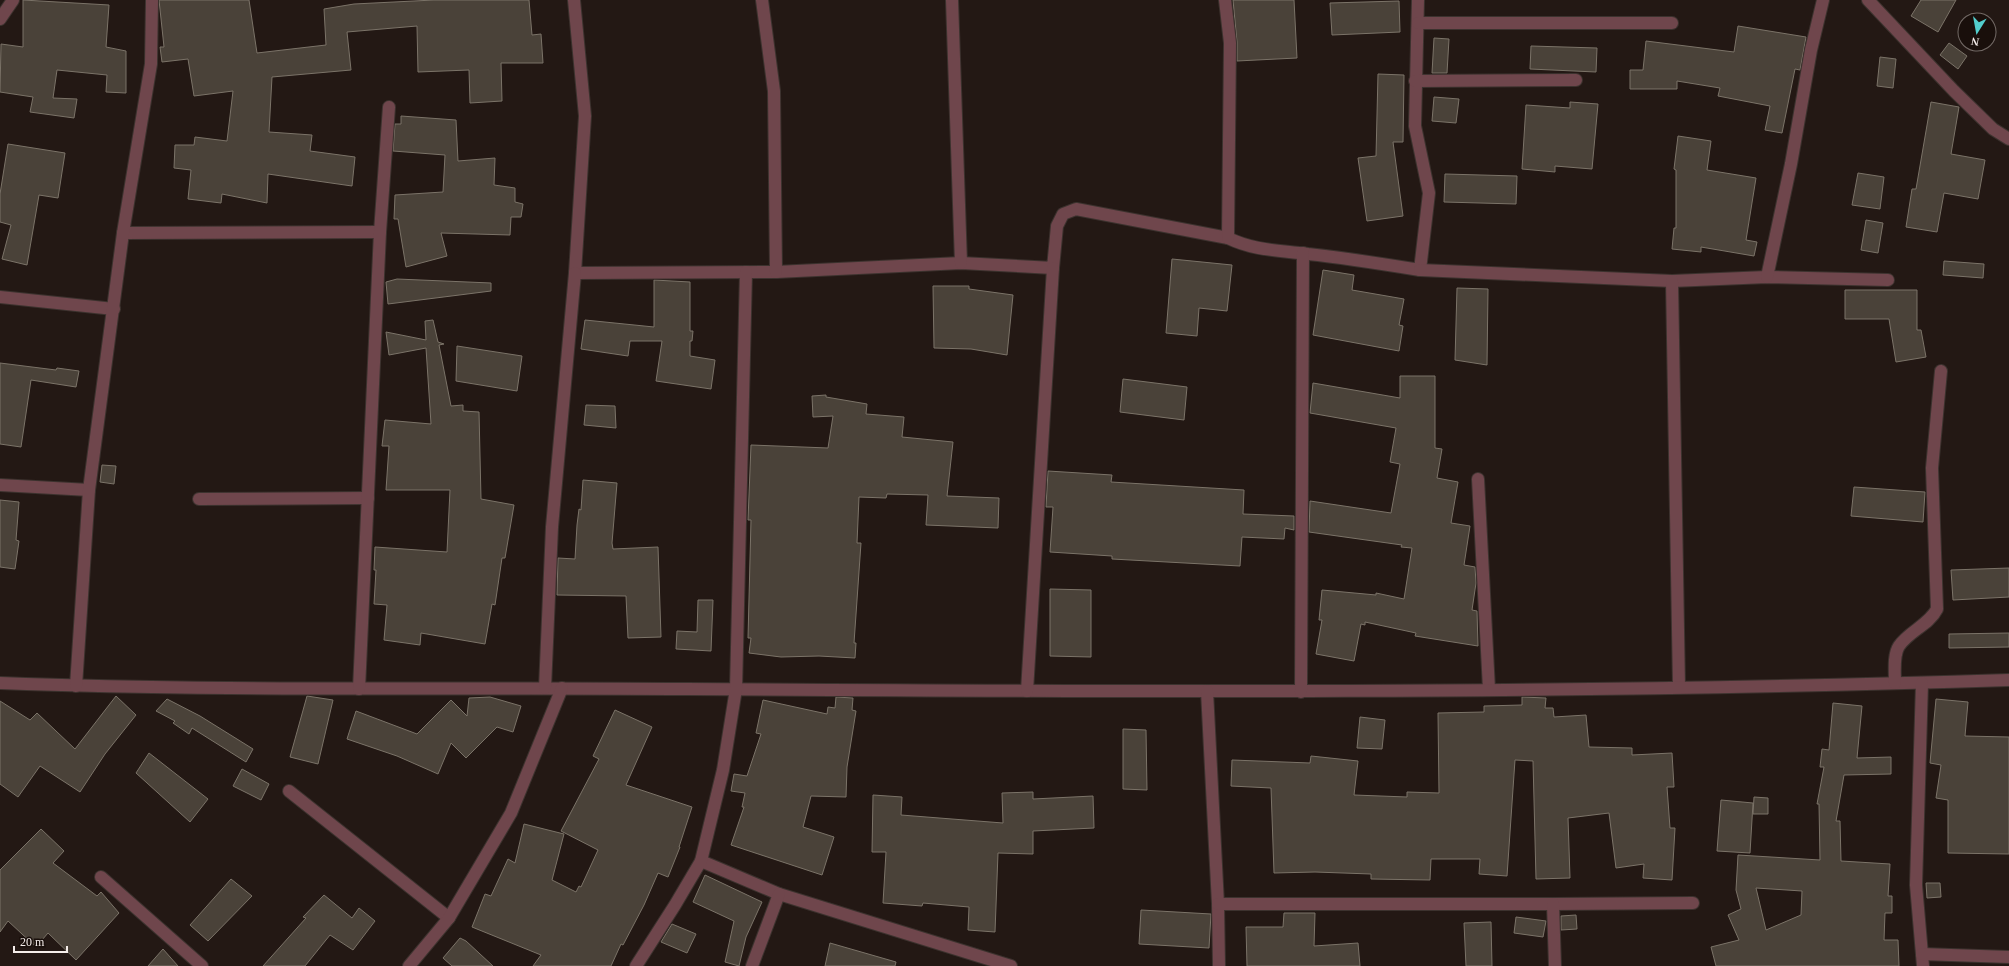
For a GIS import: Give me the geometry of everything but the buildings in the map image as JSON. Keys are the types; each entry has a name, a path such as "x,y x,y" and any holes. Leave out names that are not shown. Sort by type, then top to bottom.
{"street":[{"path":"0,19 13,0"},
{"path":"76,686 89,490 124,233 151,64 152,0"},
{"path":"545,688 552,527 575,273 586,116 574,0"},
{"path":"762,0 774,91 776,272"},
{"path":"952,0 961,264"},
{"path":"1225,0 1230,42 1228,238"},
{"path":"1418,0 1415,126 1429,193 1420,270"},
{"path":"1767,277 1791,164 1811,50 1823,0"},
{"path":"1868,0 1954,91 1993,129 2009,140"},
{"path":"1418,23 1672,23"},
{"path":"1415,81 1576,80"},
{"path":"359,689 380,232 389,107"},
{"path":"1027,691 1053,268 1057,226 1063,214 1076,208 1228,238 1240,244 1262,250 1303,253 1420,270 1672,281 1767,277 1888,280"},
{"path":"124,233 380,232"},
{"path":"1301,692 1303,253"},
{"path":"575,273 776,272 961,264 1053,268"},
{"path":"636,966 675,906 701,861 723,770 736,689 746,272"},
{"path":"1672,281 1679,686"},
{"path":"0,297 114,310"},
{"path":"1895,683 1896,656 1899,646 1933,616 1937,609 1932,468 1940,371"},
{"path":"1478,479 1489,689"},
{"path":"0,485 89,490"},
{"path":"199,499 368,498"},
{"path":"0,683 207,689 562,688 1301,692 1922,683 2009,680"},
{"path":"1922,683 1916,885 1923,960 2009,957"},
{"path":"409,966 449,918 511,813 562,688"},
{"path":"1207,691 1218,904 1219,966"},
{"path":"289,791 449,918"},
{"path":"701,861 779,894 1011,966"},
{"path":"100,877 202,966"},
{"path":"752,966 779,894"},
{"path":"1218,904 1693,903"},
{"path":"1553,904 1555,966"}]}
